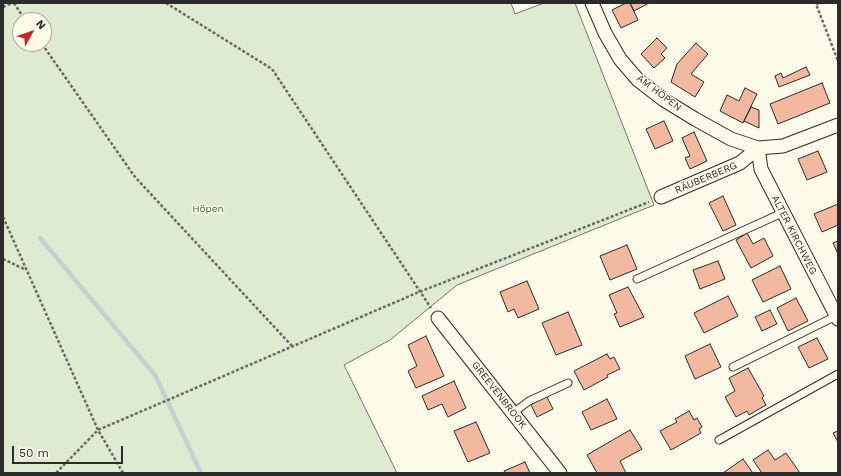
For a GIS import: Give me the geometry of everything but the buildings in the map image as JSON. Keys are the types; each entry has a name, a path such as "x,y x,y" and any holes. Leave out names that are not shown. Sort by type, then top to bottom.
{"street":[{"name":"AM HÖPEN","path":"592,3 604,33 620,59 638,80 664,100 694,119 731,139 758,148"},
{"path":"758,148 783,146 838,125"},
{"name":"RÄUBERBERG","path":"661,197 740,163 758,148"},
{"name":"ALTER KIRCHWEG","path":"758,148 761,169 782,213 837,317"},
{"name":"GREEVENBROOK","path":"438,318 560,473"}],"lane":[{"path":"637,279 782,213"},
{"path":"733,367 837,317"},
{"path":"719,440 838,374"},
{"path":"513,413 529,401 568,383"}],"path":[{"path":"3,7 13,3 19,12"},
{"path":"166,3 272,69 419,292 438,318"},
{"path":"819,3 816,4 838,61"},
{"path":"48,52 135,177 292,346"},
{"path":"56,473 98,430 419,292 661,197"},
{"path":"3,217 98,430 123,473"},
{"path":"3,259 27,271"}],"green space":[{"name":"Höpen","path":"3,3 511,3 515,14 544,3 575,3 654,205 457,285 390,340 344,365 397,473 3,473"}],"waterway":[{"path":"40,238 155,375 201,473"}]}
